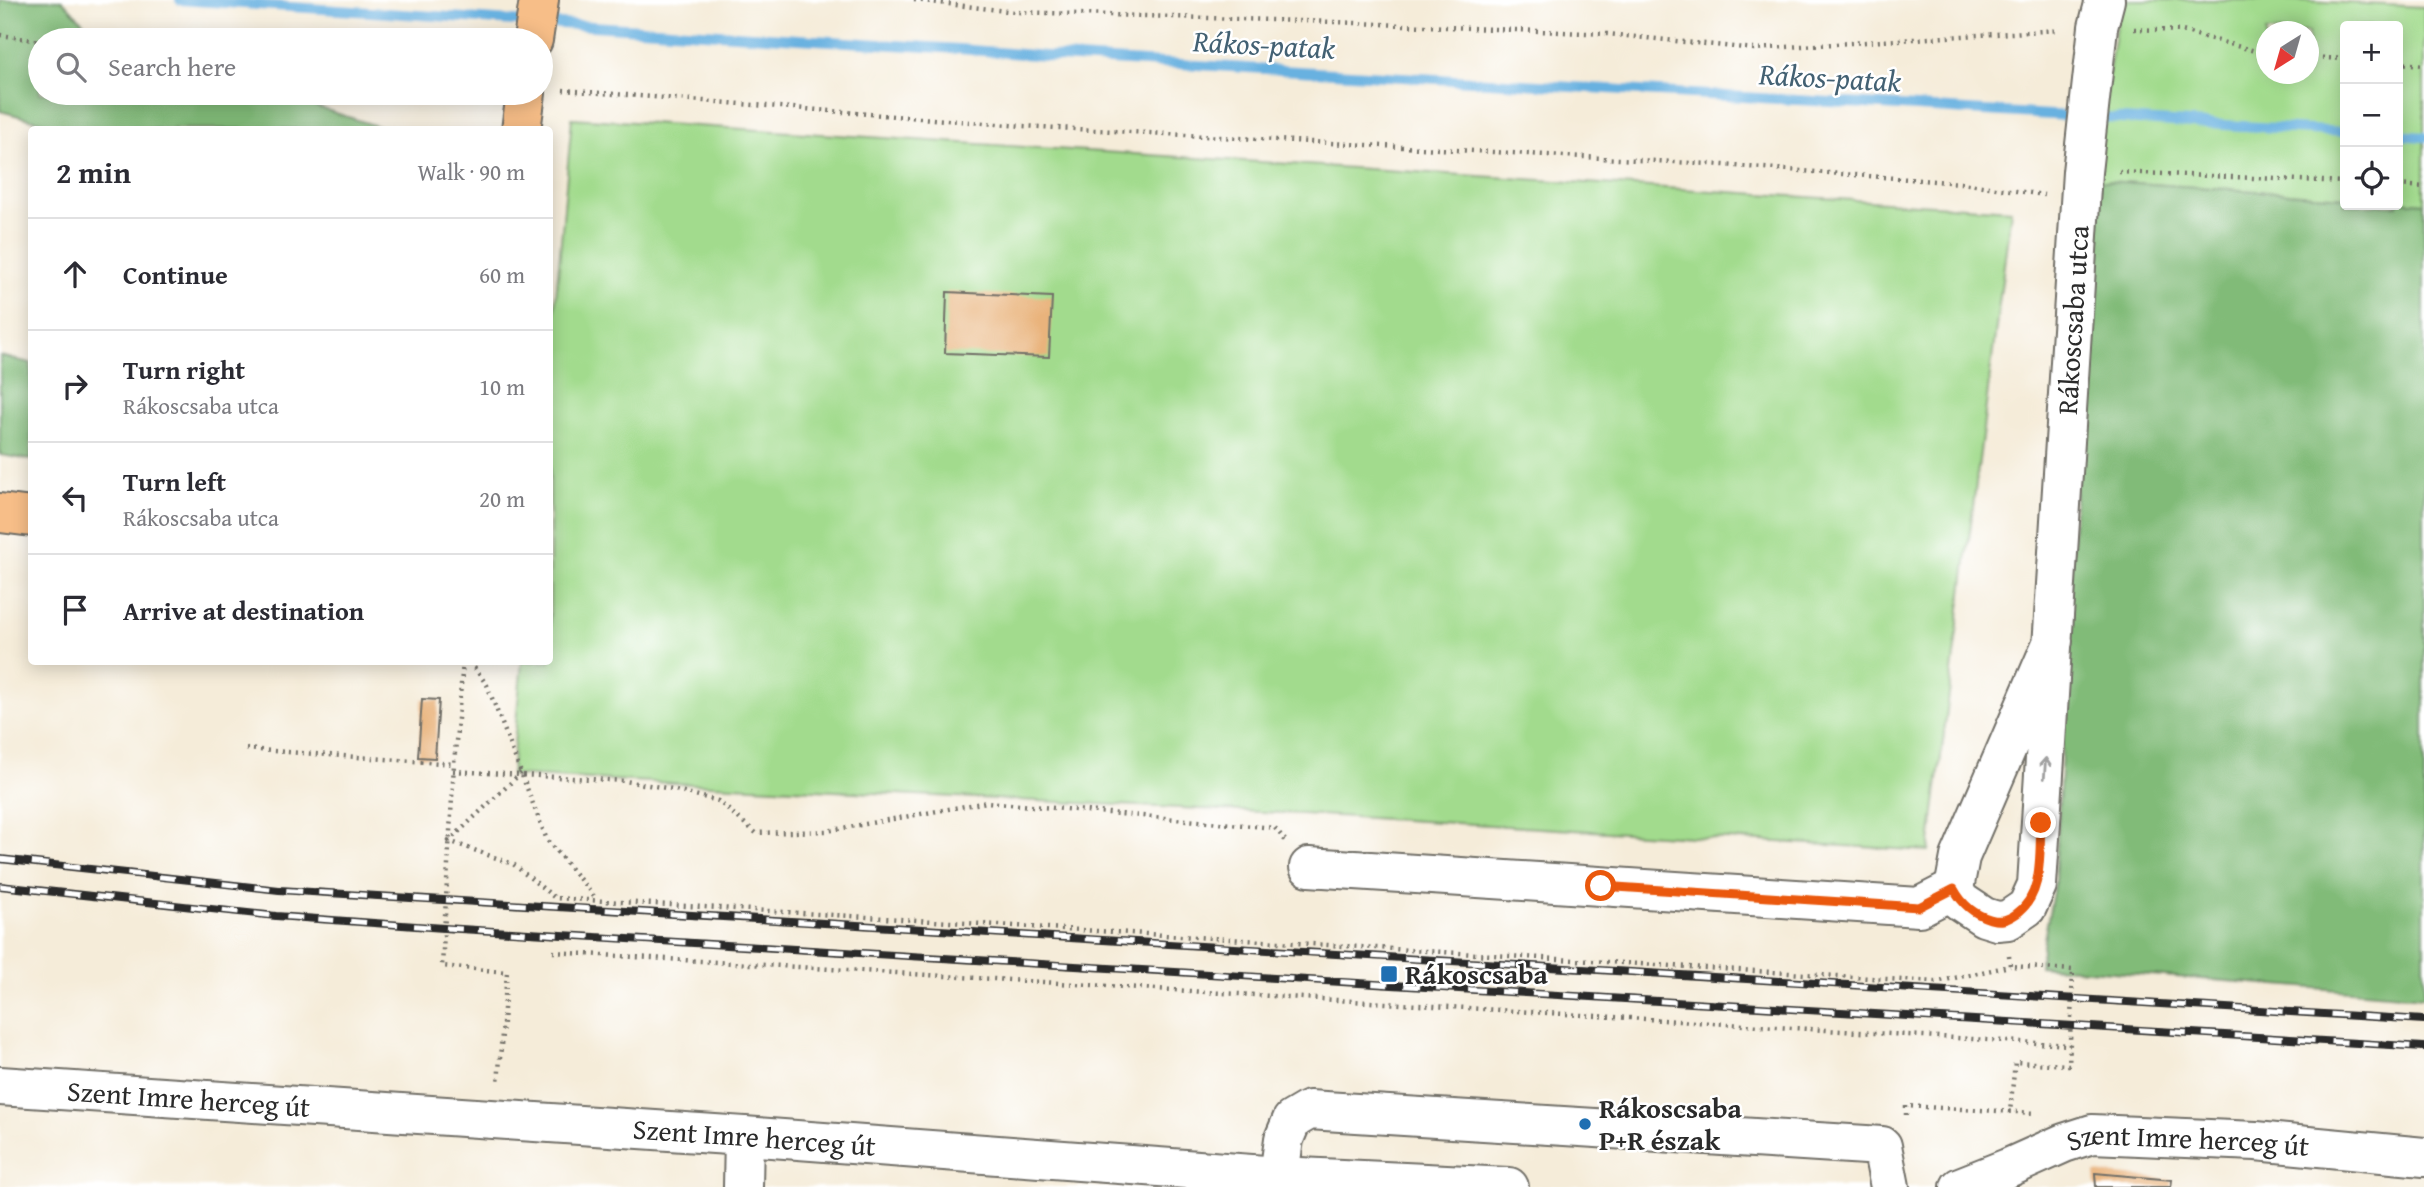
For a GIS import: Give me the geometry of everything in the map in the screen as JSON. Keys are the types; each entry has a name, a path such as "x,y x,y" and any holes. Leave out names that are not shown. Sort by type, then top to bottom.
{"main road":[{"path":"535,28 539,0"},
{"path":"523,126 533,105"},
{"path":"0,513 28,516"}],"street":[{"name":"Rákoscsaba utca","path":"2008,920 2027,907 2037,885 2081,185 2099,29"},
{"name":"Rákoscsaba utca","path":"1954,889 1960,857 2053,641"},
{"path":"1309,867 1919,907 1954,889 1960,901 1972,911 1997,921 2008,920"},
{"name":"Szent Imre herceg út","path":"0,1087 744,1136 1279,1176 1509,1187"},
{"path":"1279,1176 1284,1139 1292,1120 1309,1110 1882,1146 1890,1187"},
{"name":"Szent Imre herceg út","path":"1960,1187 2010,1178 2064,1143 2092,1134 2256,1141 2424,1157"},
{"path":"743,1187 744,1136"}],"path":[{"path":"914,0 1015,12 1580,33 1754,49 2099,29 2182,31 2256,51"},
{"path":"0,35 28,39"},
{"path":"2319,58 2340,60"},
{"path":"2403,63 2424,65"},
{"path":"553,92 1022,126 1710,164 1961,183 2081,185 2106,172 2340,182"},
{"path":"2403,185 2424,187"},
{"path":"463,665 454,753 442,966 507,972 494,1119"},
{"path":"472,665 487,685 547,840 597,901"},
{"path":"246,749 454,764"},
{"path":"453,771 625,781 672,789 718,801 756,833 827,831 988,802 1275,828 1309,867"},
{"path":"449,841 521,773"},
{"path":"449,841 513,864 555,898 1936,982 2010,966 2073,970 2069,1065 2015,1062 2010,1112 1906,1106 1906,1117"},
{"path":"2008,920 2010,966"},
{"path":"553,952 2070,1045"}],"green space":[{"path":"0,0 62,0 88,28 28,28 28,105 311,105 377,126 56,126 0,111"},
{"path":"2120,0 2289,0 2424,7 2424,203 2403,201 2403,21 2340,21 2340,197 2092,180"},
{"path":"572,118 2011,210 1929,851 1302,814 511,775 522,665 553,665 553,330"},
{"path":"2092,180 2340,197 2340,210 2403,210 2403,201 2424,203 2424,997 2039,966 2055,881"},
{"path":"0,356 28,362 28,460 0,455"}],"building":[{"path":"947,292 1052,297 1049,357 945,353"},
{"path":"422,699 439,700 435,758 418,757"},
{"path":"2095,1173 2172,1180 2171,1187 2096,1187"}],"waterway":[{"name":"Rákos-patak","path":"180,0 1059,57 2340,132"},
{"name":"Rákos-patak","path":"2403,135 2424,137"}],"railway":[{"path":"0,859 279,890 2424,1020"},
{"path":"0,886 276,916 444,928 2424,1047"}],"place":[{"name":"Rákoscsaba","path":"1389,974"},
{"name":"Rákoscsaba P+R észak","path":"1585,1124"}],"route":[{"path":"1601,886 1919,907 1954,889 1960,901 1972,911 1997,921 2008,920 2027,907 2037,885 2041,823"}]}
